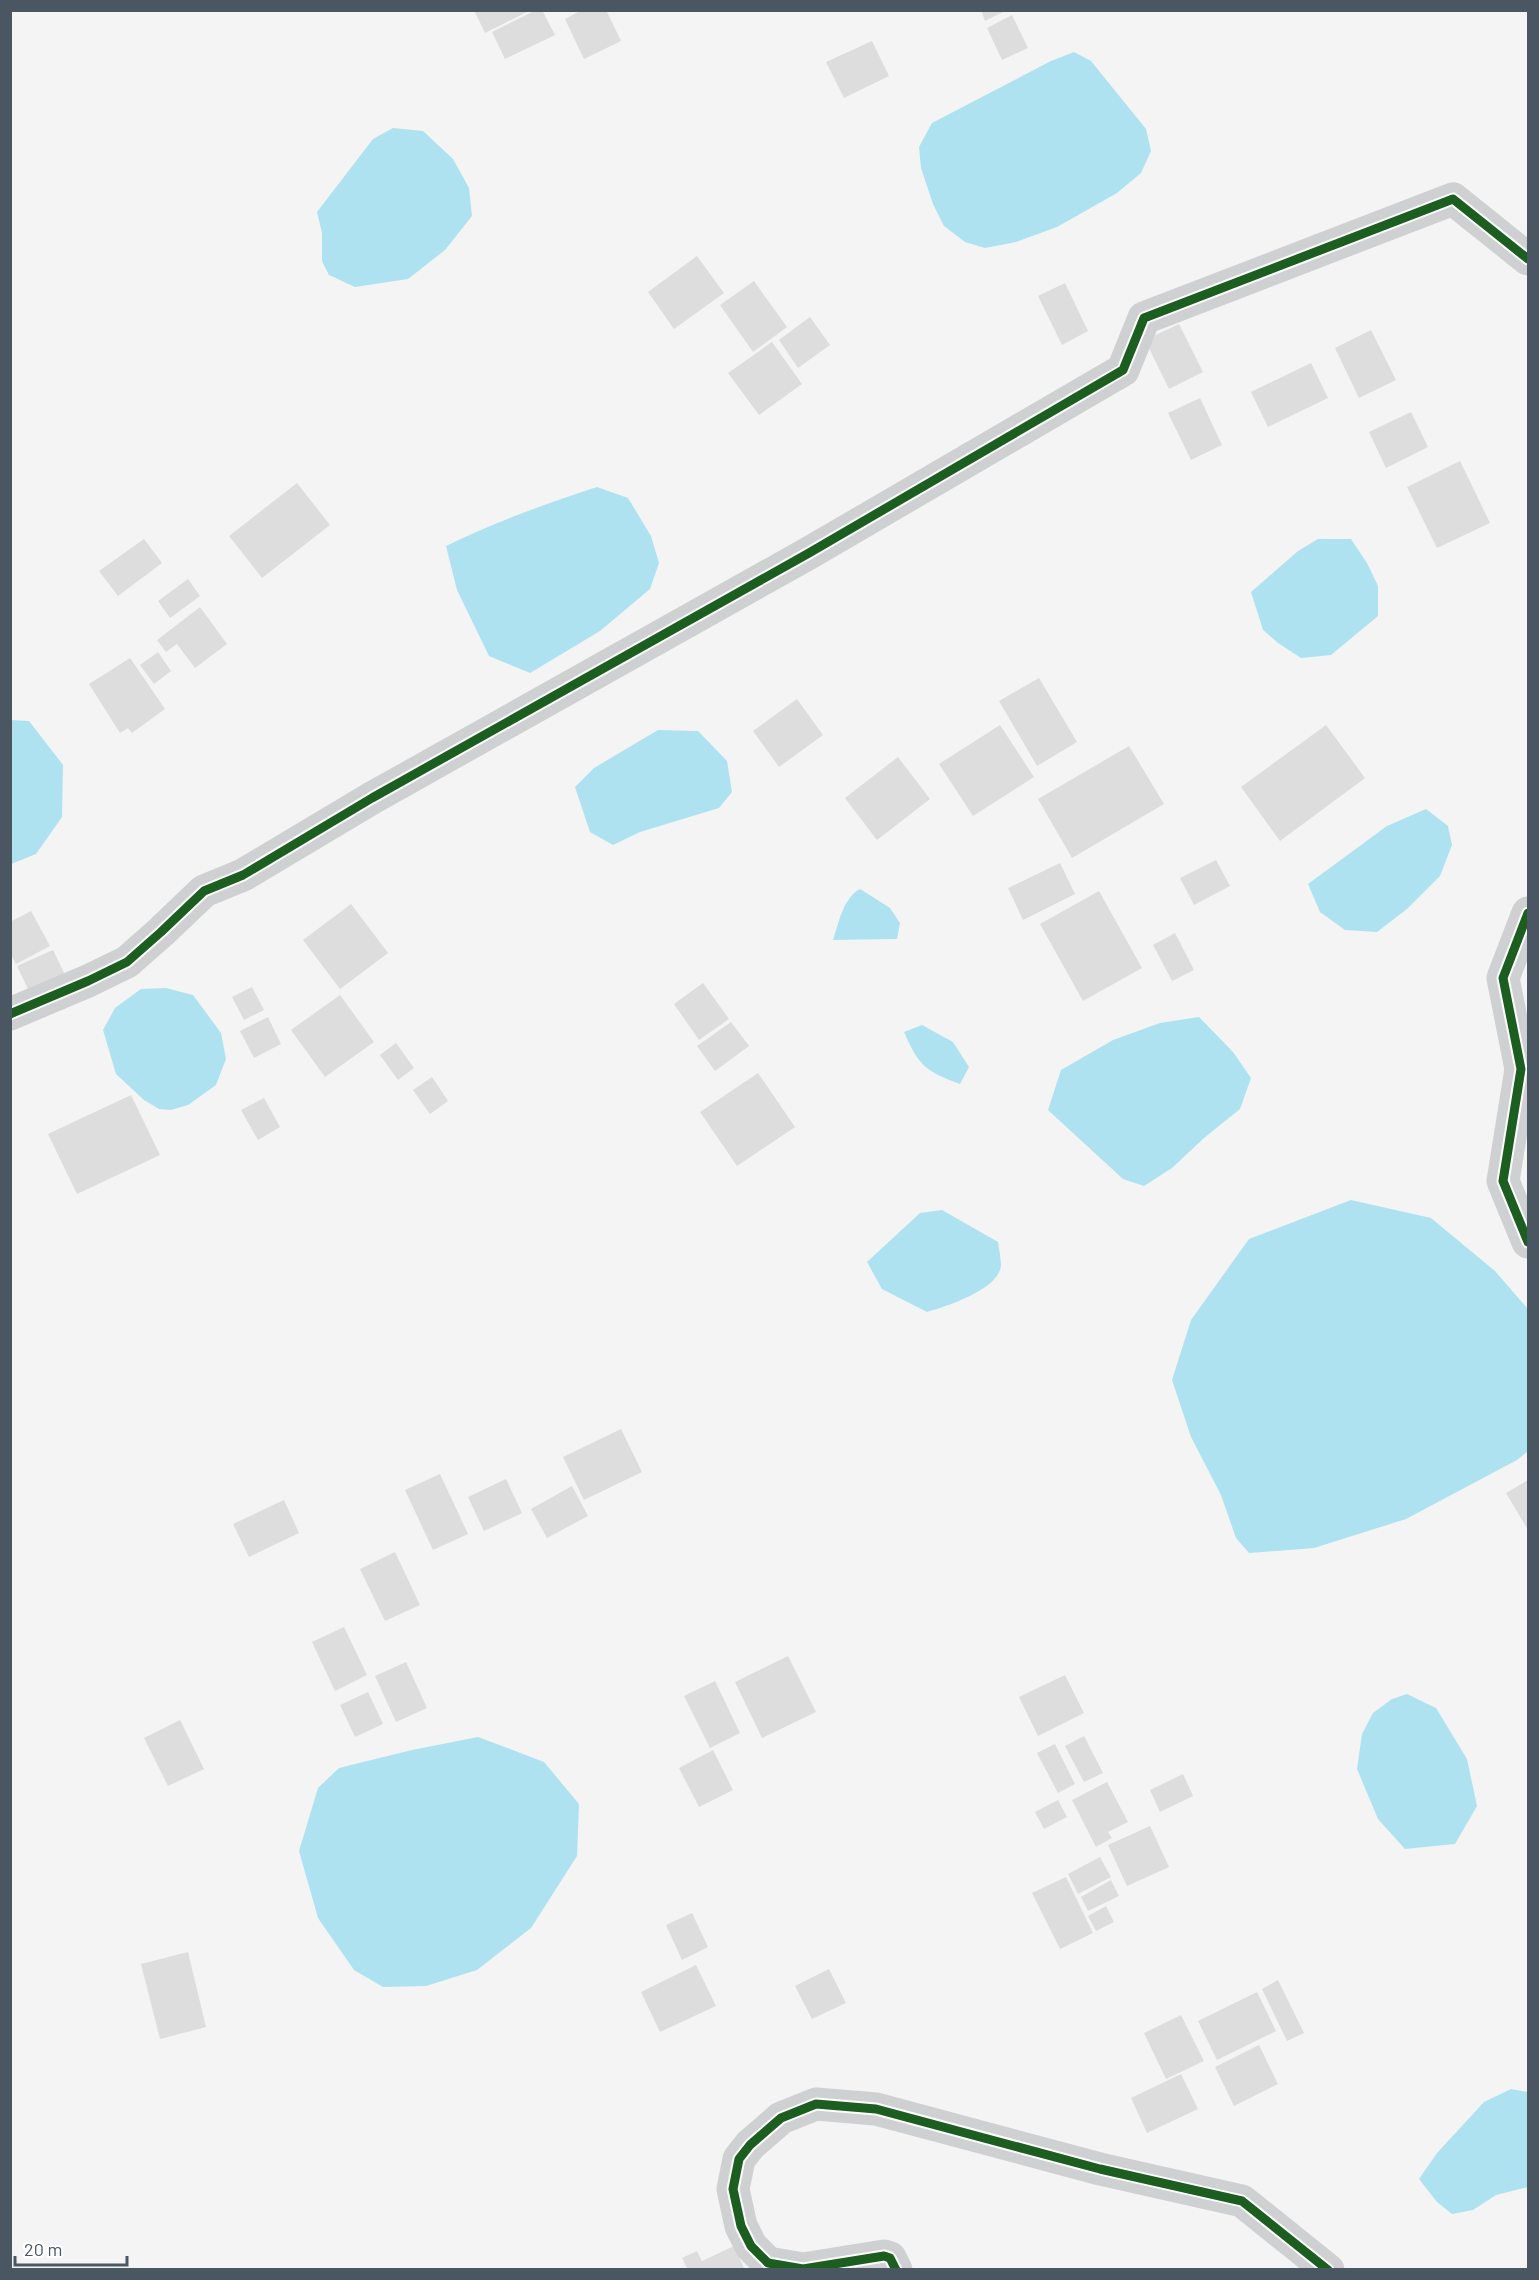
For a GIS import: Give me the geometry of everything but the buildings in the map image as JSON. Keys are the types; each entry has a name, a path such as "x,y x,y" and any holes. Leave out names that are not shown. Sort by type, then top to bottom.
{"street":[{"path":"10,1014 127,962 204,891 243,875 372,798 808,553 1123,370 1144,318 1453,199 1528,259"},
{"path":"1528,913 1503,978 1521,1069 1503,1181 1528,1242"},
{"path":"896,2270 890,2258 884,2256 803,2269 768,2263 751,2246 741,2226 733,2188 739,2158 750,2145 781,2118 816,2104 876,2109 1100,2169 1242,2201 1328,2270"}],"water":[{"path":"1074,52 1091,61 1146,129 1151,151 1141,173 1117,193 1057,227 1016,242 985,248 965,242 944,226 933,204 921,168 919,147 932,123 1051,61"},
{"path":"393,128 423,131 453,159 469,188 472,216 445,250 408,279 355,287 329,275 322,261 322,233 317,212 373,139"},
{"path":"597,487 628,498 651,536 659,563 650,589 600,631 530,673 489,656 457,590 446,546 520,514"},
{"path":"1318,539 1351,539 1367,563 1378,586 1378,616 1331,655 1301,658 1263,630 1251,592 1298,551"},
{"path":"11,720 29,721 63,765 62,817 36,854 11,864"},
{"path":"658,730 698,731 727,761 732,792 719,808 640,832 613,845 590,832 575,787 594,768"},
{"path":"1426,809 1448,826 1452,845 1440,876 1407,909 1377,932 1345,930 1320,912 1308,884 1387,826"},
{"path":"860,889 890,908 900,923 897,939 833,940 849,898"},
{"path":"166,988 193,995 221,1033 226,1059 216,1085 188,1105 171,1110 159,1109 144,1100 116,1074 103,1030 115,1008 141,989"},
{"path":"1199,1017 1233,1052 1251,1078 1240,1109 1172,1168 1144,1186 1123,1179 1048,1110 1061,1070 1113,1040 1160,1023"},
{"path":"922,1025 953,1042 969,1067 960,1084 931,1071 914,1053 904,1032"},
{"path":"1351,1200 1431,1218 1495,1271 1528,1309 1528,1451 1517,1460 1406,1519 1314,1548 1249,1553 1236,1538 1221,1495 1191,1437 1172,1380 1191,1320 1249,1239"},
{"path":"942,1210 998,1242 1001,1266 998,1275 982,1290 927,1312 882,1289 867,1262 920,1213"},
{"path":"1407,1694 1436,1708 1467,1759 1477,1806 1455,1844 1405,1849 1378,1819 1357,1769 1362,1734 1373,1713 1392,1699"},
{"path":"478,1737 544,1762 579,1804 577,1856 531,1928 477,1970 426,1986 383,1987 354,1970 318,1918 299,1851 318,1788 339,1768"},
{"path":"1511,2089 1528,2092 1528,2187 1496,2195 1473,2210 1452,2214 1437,2202 1419,2179 1437,2153 1484,2102"}],"cycle path":[{"path":"10,1014 127,962 204,891 243,875 372,798 809,553 1123,370 1144,318 1453,199 1528,259"},
{"path":"1528,913 1503,978 1521,1069 1503,1181 1528,1242"},
{"path":"896,2270 890,2258 884,2256 803,2269 768,2263 751,2246 741,2226 733,2189 739,2159 750,2145 781,2118 816,2104 876,2109 1100,2169 1242,2201 1328,2270"}]}
